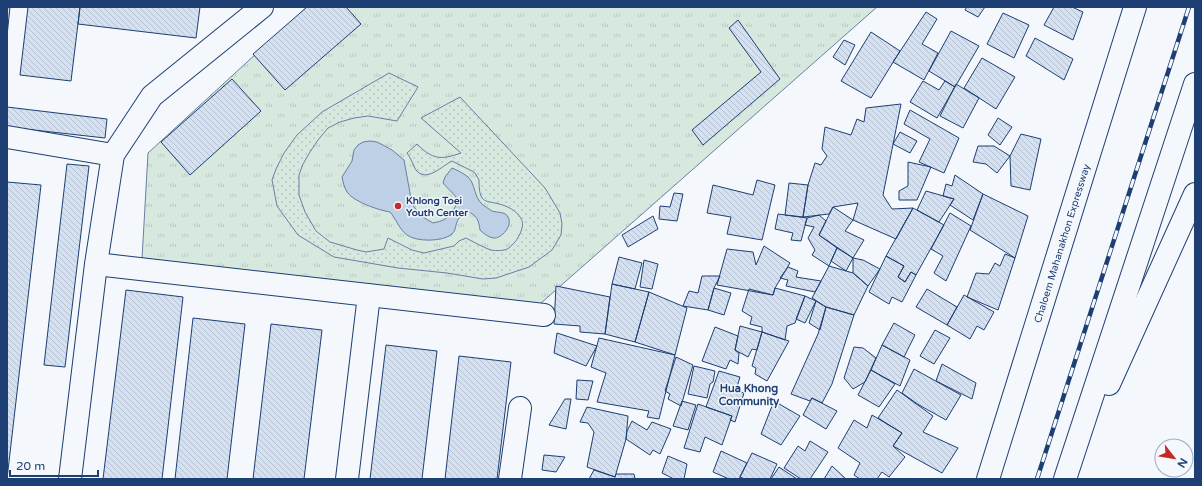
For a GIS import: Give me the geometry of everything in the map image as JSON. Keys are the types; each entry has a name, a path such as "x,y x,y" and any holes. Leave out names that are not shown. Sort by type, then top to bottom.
{"main road":[{"path":"70,479 96,264 113,155 152,96 262,7"},
{"name":"Chaloem Mahanakhon Expressway","path":"988,479 1135,7"},
{"path":"1066,479 1195,84"},
{"path":"7,138 113,155"},
{"path":"1066,479 1195,194"},
{"path":"96,264 544,315"},
{"path":"347,479 369,295"},
{"path":"510,479 520,408"}],"green space":[{"name":"Khlong Toei Youth Center","path":"307,7 877,7 540,304 142,259 148,153"},
{"path":"389,73 418,87 397,121 368,116 340,122 328,128 318,140 303,164 299,175 299,195 305,212 316,231 330,242 366,252 384,249 388,238 412,250 424,253 454,246 459,241 466,238 491,250 503,250 511,246 521,231 523,224 522,219 512,209 484,200 480,191 479,180 475,173 452,161 434,172 424,175 420,174 416,170 407,153 417,144 433,156 448,157 461,153 421,118 460,97 545,188 560,213 562,224 561,235 552,250 529,267 496,278 483,279 447,273 398,268 334,257 298,235 277,206 272,180 284,153 297,135 322,112"}],"water":[{"path":"363,142 377,142 392,150 404,160 412,204 421,216 433,223 445,219 454,209 457,203 456,197 443,183 445,177 452,168 468,177 472,183 477,198 483,205 492,211 507,215 509,224 506,231 496,238 489,237 480,230 475,216 467,211 458,219 454,231 448,237 436,240 423,240 407,235 390,212 373,207 350,196 343,183 342,177 352,161 354,150"}],"building":[{"path":"7,7 10,7 7,36"},
{"path":"28,7 80,7 71,81 20,75"},
{"path":"80,7 200,7 196,38 78,24"},
{"path":"307,7 346,7 361,24 285,90 253,54"},
{"path":"967,7 985,7 978,17 965,10"},
{"path":"1054,7 1072,7 1083,12 1073,40 1044,25"},
{"path":"926,12 937,19 922,44 938,53 924,80 893,62"},
{"path":"1003,13 1029,25 1014,58 987,44"},
{"path":"738,20 780,79 703,145 692,130 761,72 729,28"},
{"path":"951,31 979,46 955,87 929,71"},
{"path":"871,32 900,51 871,98 841,81"},
{"path":"1035,38 1073,59 1064,80 1026,56"},
{"path":"844,40 855,45 845,65 833,57"},
{"path":"982,58 1015,77 996,109 964,88"},
{"path":"232,79 261,111 190,175 161,142"},
{"path":"923,81 939,90 945,81 955,87 937,118 910,102"},
{"path":"956,84 979,98 963,128 940,116"},
{"path":"901,104 883,195 892,209 913,208 896,239 853,220 858,203 833,207 829,214 803,217 808,185 815,163 821,165 827,156 822,149 825,127 851,135 857,119 864,122 866,108"},
{"path":"7,107 107,119 105,138 7,127"},
{"path":"910,110 959,138 944,173 919,162 930,139 904,124"},
{"path":"998,118 1012,127 1000,145 988,135"},
{"path":"900,132 917,141 910,153 893,144"},
{"path":"1021,134 1041,139 1030,190 1011,186 1010,156"},
{"path":"978,146 994,146 1010,156 997,173 986,164 973,162"},
{"path":"908,162 931,167 917,200 899,200 899,191 908,186"},
{"path":"67,164 89,166 65,367 44,365"},
{"path":"955,175 983,194 973,220 950,205 954,199 943,196 946,184 952,186"},
{"path":"757,180 775,185 762,240 727,234 731,217 707,213 713,185 753,195"},
{"path":"7,182 41,185 7,479"},
{"path":"789,183 808,185 803,217 785,215"},
{"path":"926,191 954,199 939,222 917,210"},
{"path":"674,193 683,194 677,221 659,219 660,206 670,207"},
{"path":"983,194 1028,216 1015,258 970,230"},
{"path":"833,207 853,220 845,231 864,240 853,258 819,235"},
{"path":"913,208 944,225 916,275 911,272 905,282 898,277 904,266 886,256"},
{"path":"950,213 971,226 946,281 934,273 943,256 931,249"},
{"path":"778,214 807,218 801,241 791,240 793,233 775,229"},
{"path":"819,215 826,221 819,235 837,248 829,266 812,255 815,250 808,238 814,227 805,225 807,218"},
{"path":"653,216 658,229 628,247 622,235"},
{"path":"764,246 790,263 775,288 773,295 717,285 727,249 753,252 756,265"},
{"path":"837,248 853,258 846,271 831,261"},
{"path":"1005,254 1015,258 998,310 967,297 976,273 989,274 995,263 1000,266"},
{"path":"886,256 904,266 898,277 905,282 911,272 916,275 902,302 892,297 889,304 869,292"},
{"path":"619,257 642,263 635,289 612,284"},
{"path":"853,258 863,260 880,269 868,286 853,273"},
{"path":"644,260 658,264 652,289 640,287"},
{"path":"829,266 853,273 868,286 854,315 826,307 812,298"},
{"path":"788,267 798,271 796,277 821,281 815,292 786,286 788,280 780,278"},
{"path":"702,276 720,276 714,288 708,310 683,306 689,291 698,293"},
{"path":"612,284 649,292 635,342 605,334"},
{"path":"556,286 610,297 605,334 580,332 580,326 554,324"},
{"path":"714,288 731,293 724,315 708,310"},
{"path":"775,288 805,296 795,323 787,326 785,340 762,332 762,327 750,324 752,317 742,311 749,289 773,295"},
{"path":"927,289 957,307 947,325 916,307"},
{"path":"126,290 183,297 162,479 103,479"},
{"path":"649,292 687,308 675,355 635,342"},
{"path":"964,295 994,312 984,330 977,326 970,339 947,325"},
{"path":"805,296 816,301 805,323 796,319"},
{"path":"816,301 826,307 820,330 809,323"},
{"path":"826,307 854,315 832,384 822,403 812,398 810,401 791,394 818,334"},
{"path":"193,318 245,324 227,479 175,479"},
{"path":"894,323 915,335 904,357 882,345"},
{"path":"271,324 322,330 304,479 253,479"},
{"path":"740,326 762,332 757,350 752,349 748,357 735,350"},
{"path":"715,327 738,336 735,350 739,353 738,364 730,360 726,369 702,361"},
{"path":"935,330 950,338 934,364 920,356"},
{"path":"762,332 789,341 767,381 755,374 756,368 752,366"},
{"path":"557,333 597,346 586,366 554,353"},
{"path":"599,338 675,355 659,419 647,417 649,411 597,402 606,373 591,367"},
{"path":"386,345 437,351 422,479 370,479"},
{"path":"882,345 910,360 900,386 871,370"},
{"path":"854,347 863,348 876,358 865,382 853,389 844,378"},
{"path":"459,356 511,362 497,479 445,479"},
{"path":"676,357 693,365 681,406 668,399 670,394 665,391"},
{"path":"942,364 976,383 972,399 936,381"},
{"path":"694,366 715,371 713,382 710,384 707,398 688,394"},
{"path":"914,369 961,395 946,420 919,405 902,393"},
{"path":"871,370 895,384 879,407 858,395"},
{"path":"719,371 740,377 736,390 744,393 735,422 730,420 732,416 706,407"},
{"path":"577,380 593,381 588,400 576,399"},
{"path":"897,390 933,416 923,432 958,448 942,473 893,446 902,433 878,418"},
{"path":"812,398 837,411 826,429 803,415"},
{"path":"565,399 571,399 566,429 549,425"},
{"path":"682,401 696,405 688,430 673,426"},
{"path":"774,401 800,416 781,445 761,434"},
{"path":"698,404 732,416 722,445 705,437 700,452 684,448"},
{"path":"587,407 628,416 626,439 615,477 587,467 594,432 588,423 580,422"},
{"path":"872,415 902,433 893,446 905,457 889,477 882,472 877,479 860,479 854,475 860,463 838,448 854,420 867,428"},
{"path":"632,421 647,430 652,422 671,429 660,454 653,450 650,455 626,439 627,431"},
{"path":"810,441 828,452 810,479 801,479 784,468 798,446 805,451"},
{"path":"721,451 747,463 739,479 729,479 713,472"},
{"path":"752,453 777,464 770,479 745,479 740,477"},
{"path":"544,455 565,457 556,472 542,470"},
{"path":"668,456 687,464 684,479 674,479 662,473"},
{"path":"832,466 846,479 824,479"},
{"path":"779,467 797,479 771,479"},
{"path":"594,470 615,477 616,474 634,474 635,479 589,479"}],"railway":[{"path":"1037,479 1189,7"}],"place":[{"name":"Khlong Toei Youth Center","path":"398,206"}],"district":[{"name":"Hua Khong Community","path":"749,394"}]}
